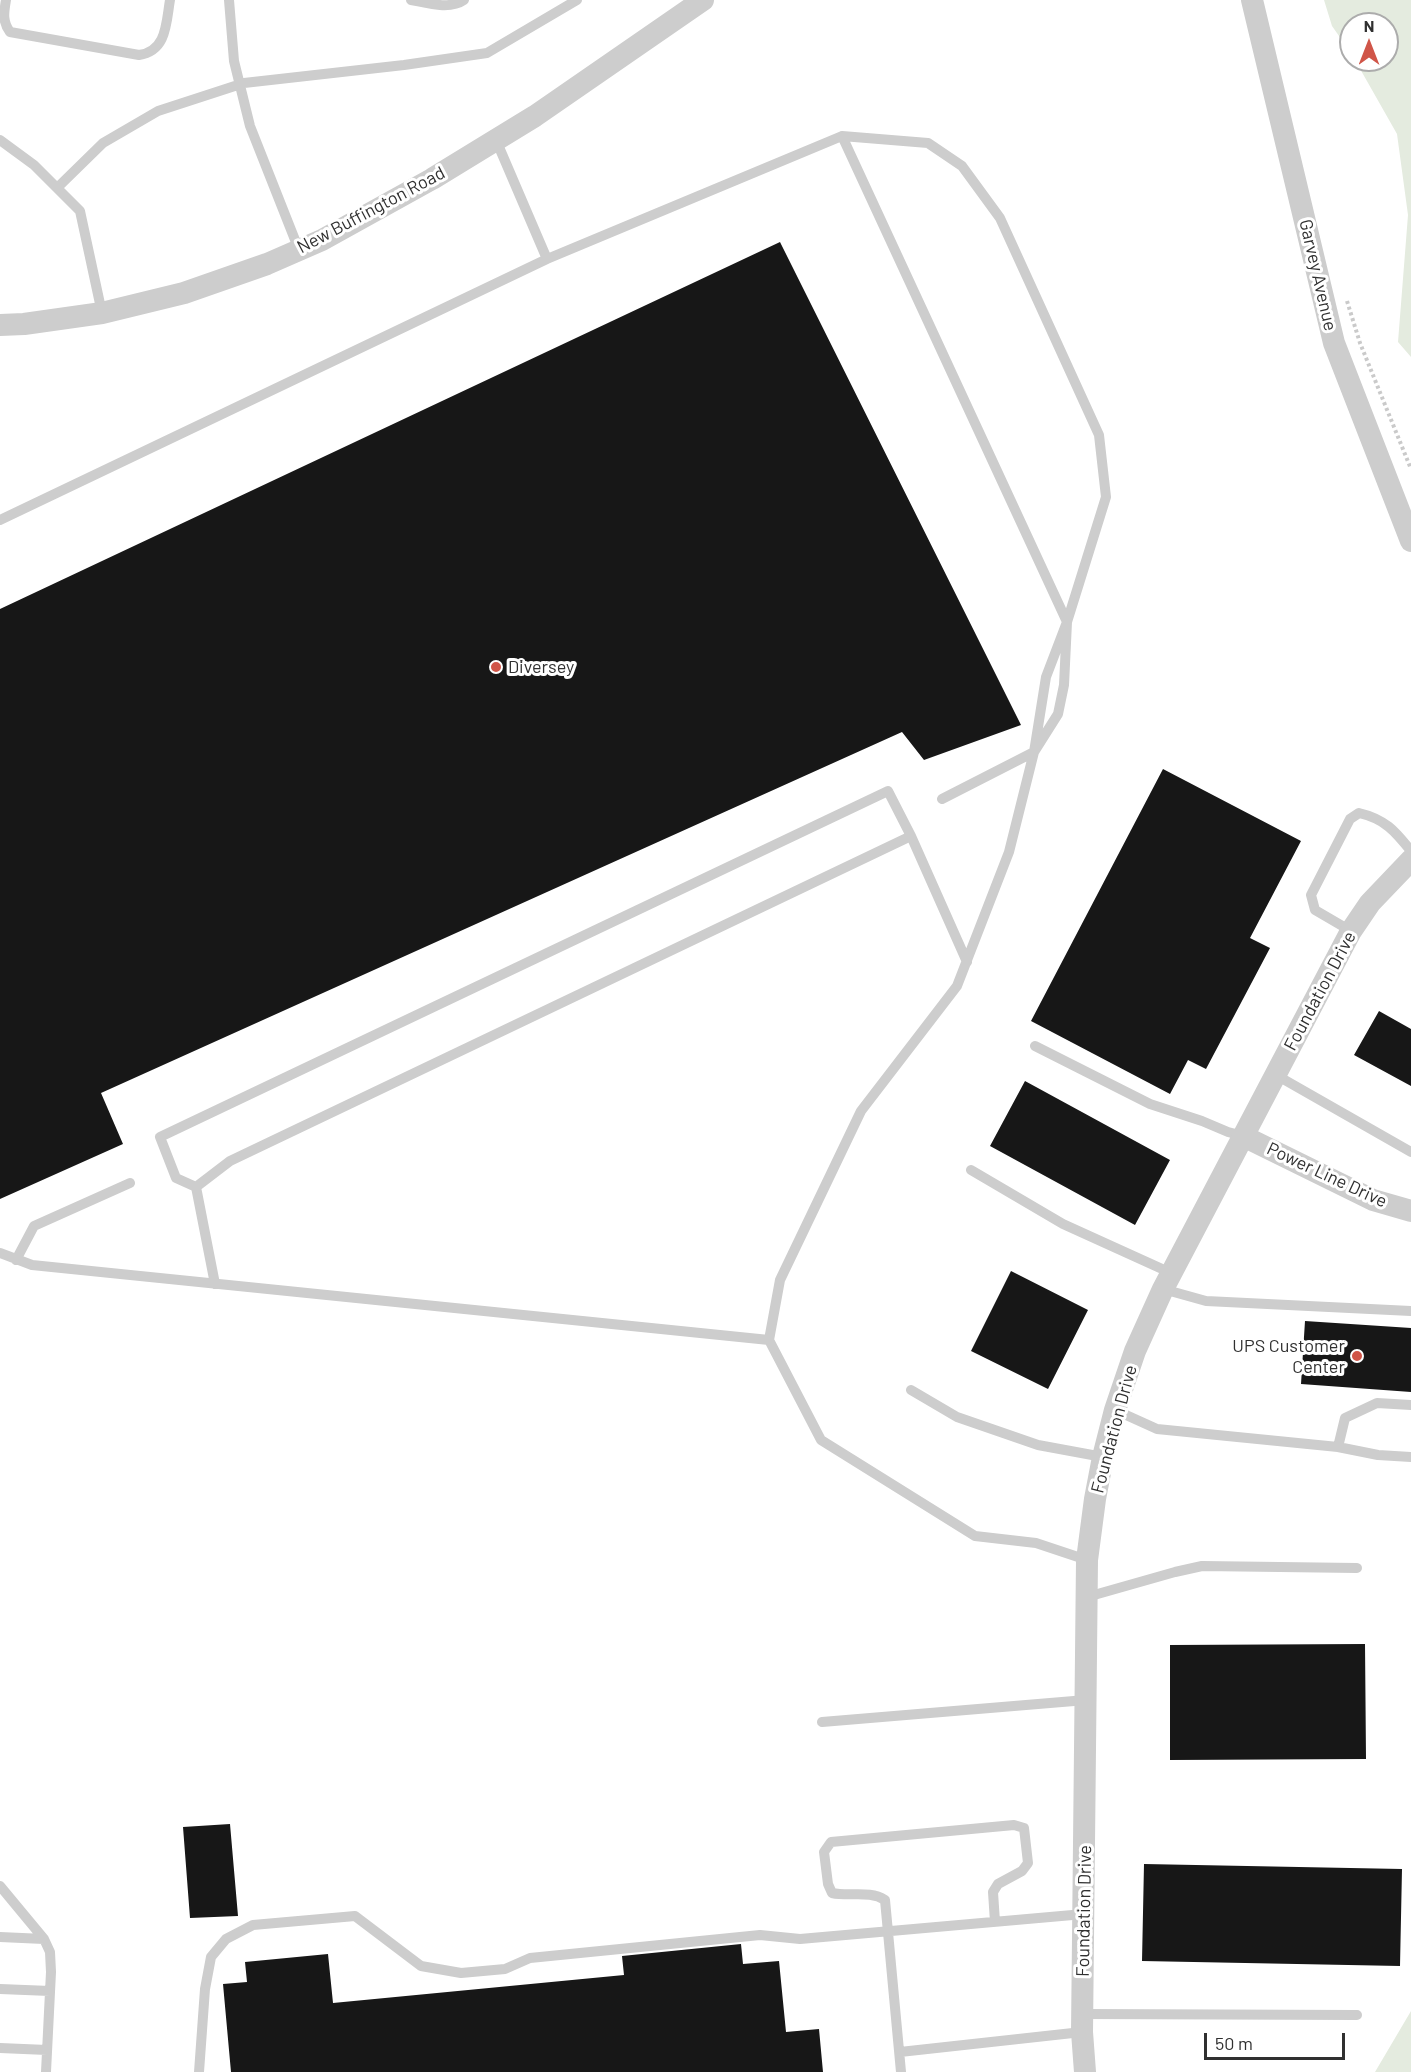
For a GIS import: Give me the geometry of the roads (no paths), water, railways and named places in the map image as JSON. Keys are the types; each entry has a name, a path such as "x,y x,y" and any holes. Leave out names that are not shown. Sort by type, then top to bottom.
{"street":[{"name":"New Buffington Road","path":"0,325 24,324 102,313 184,293 267,264 322,240 432,179 535,116 703,0"},
{"name":"Garvey Avenue","path":"1252,0 1334,343 1411,541"},
{"name":"Foundation Drive","path":"1085,2072 1083,2023 1087,1560 1103,1457 1115,1410 1135,1351 1167,1281 1351,931 1370,903 1411,860"},
{"name":"Power Line Drive","path":"1244,1136 1372,1200 1411,1211"}],"lane":[{"path":"6,0 3,17 5,26 10,32 139,55 150,53 163,37 170,0"},
{"path":"230,0 234,61 250,126 298,250"},
{"path":"411,0 440,5 459,4 464,0"},
{"path":"57,188 103,143 158,111 240,84 404,65 487,52 577,0"},
{"path":"842,136 1067,622 1064,686 1058,714 1034,752 942,800"},
{"path":"0,520 547,259 842,136 928,143 962,166 1000,218 1099,435 1106,497 1067,622 1046,677 1034,752 1009,852 967,962 957,986 861,1111 780,1280 769,1340 821,1440 975,1536 1036,1543 1087,1560"},
{"path":"0,140 34,165 80,211 102,313"},
{"path":"496,140 547,259"},
{"path":"196,1187 176,1178 160,1137 888,791 911,836 967,962"},
{"path":"1351,931 1315,910 1311,895 1350,819 1359,813 1372,816 1392,828 1411,851"},
{"path":"196,1187 230,1161 911,836"},
{"path":"1035,1046 1150,1104 1244,1136"},
{"path":"1275,1075 1411,1152"},
{"path":"971,1170 1063,1224 1206,1301 1411,1311"},
{"path":"16,1260 34,1226 130,1183"},
{"path":"196,1187 215,1284"},
{"path":"0,1253 32,1265 769,1340"},
{"path":"911,1390 957,1417 1038,1445 1103,1457"},
{"path":"1338,1447 1345,1418 1377,1403 1411,1405"},
{"path":"1115,1410 1157,1429 1338,1447 1378,1455 1411,1457"},
{"path":"1087,1597 1202,1566 1357,1568"},
{"path":"822,1722 1086,1700"},
{"path":"901,2072 890,1931 885,1900 876,1894 832,1893 828,1884 824,1852 831,1842 1014,1825 1024,1828 1028,1863 1022,1871 998,1884 993,1892 995,1922"},
{"path":"0,1886 44,1939 50,1952 46,2072"},
{"path":"199,2072 205,1989 211,1957 226,1939 253,1925 355,1916 422,1966 461,1973 505,1969 530,1958 760,1935 800,1939 1084,1914"},
{"path":"0,1936 44,1939"},
{"path":"0,1989 50,1991"},
{"path":"900,2052 1083,2023 1357,2015"},
{"path":"0,2048 47,2050"}],"place":[{"name":"Diversey","path":"496,667"},
{"name":"UPS Customer Center","path":"1357,1356"}]}
